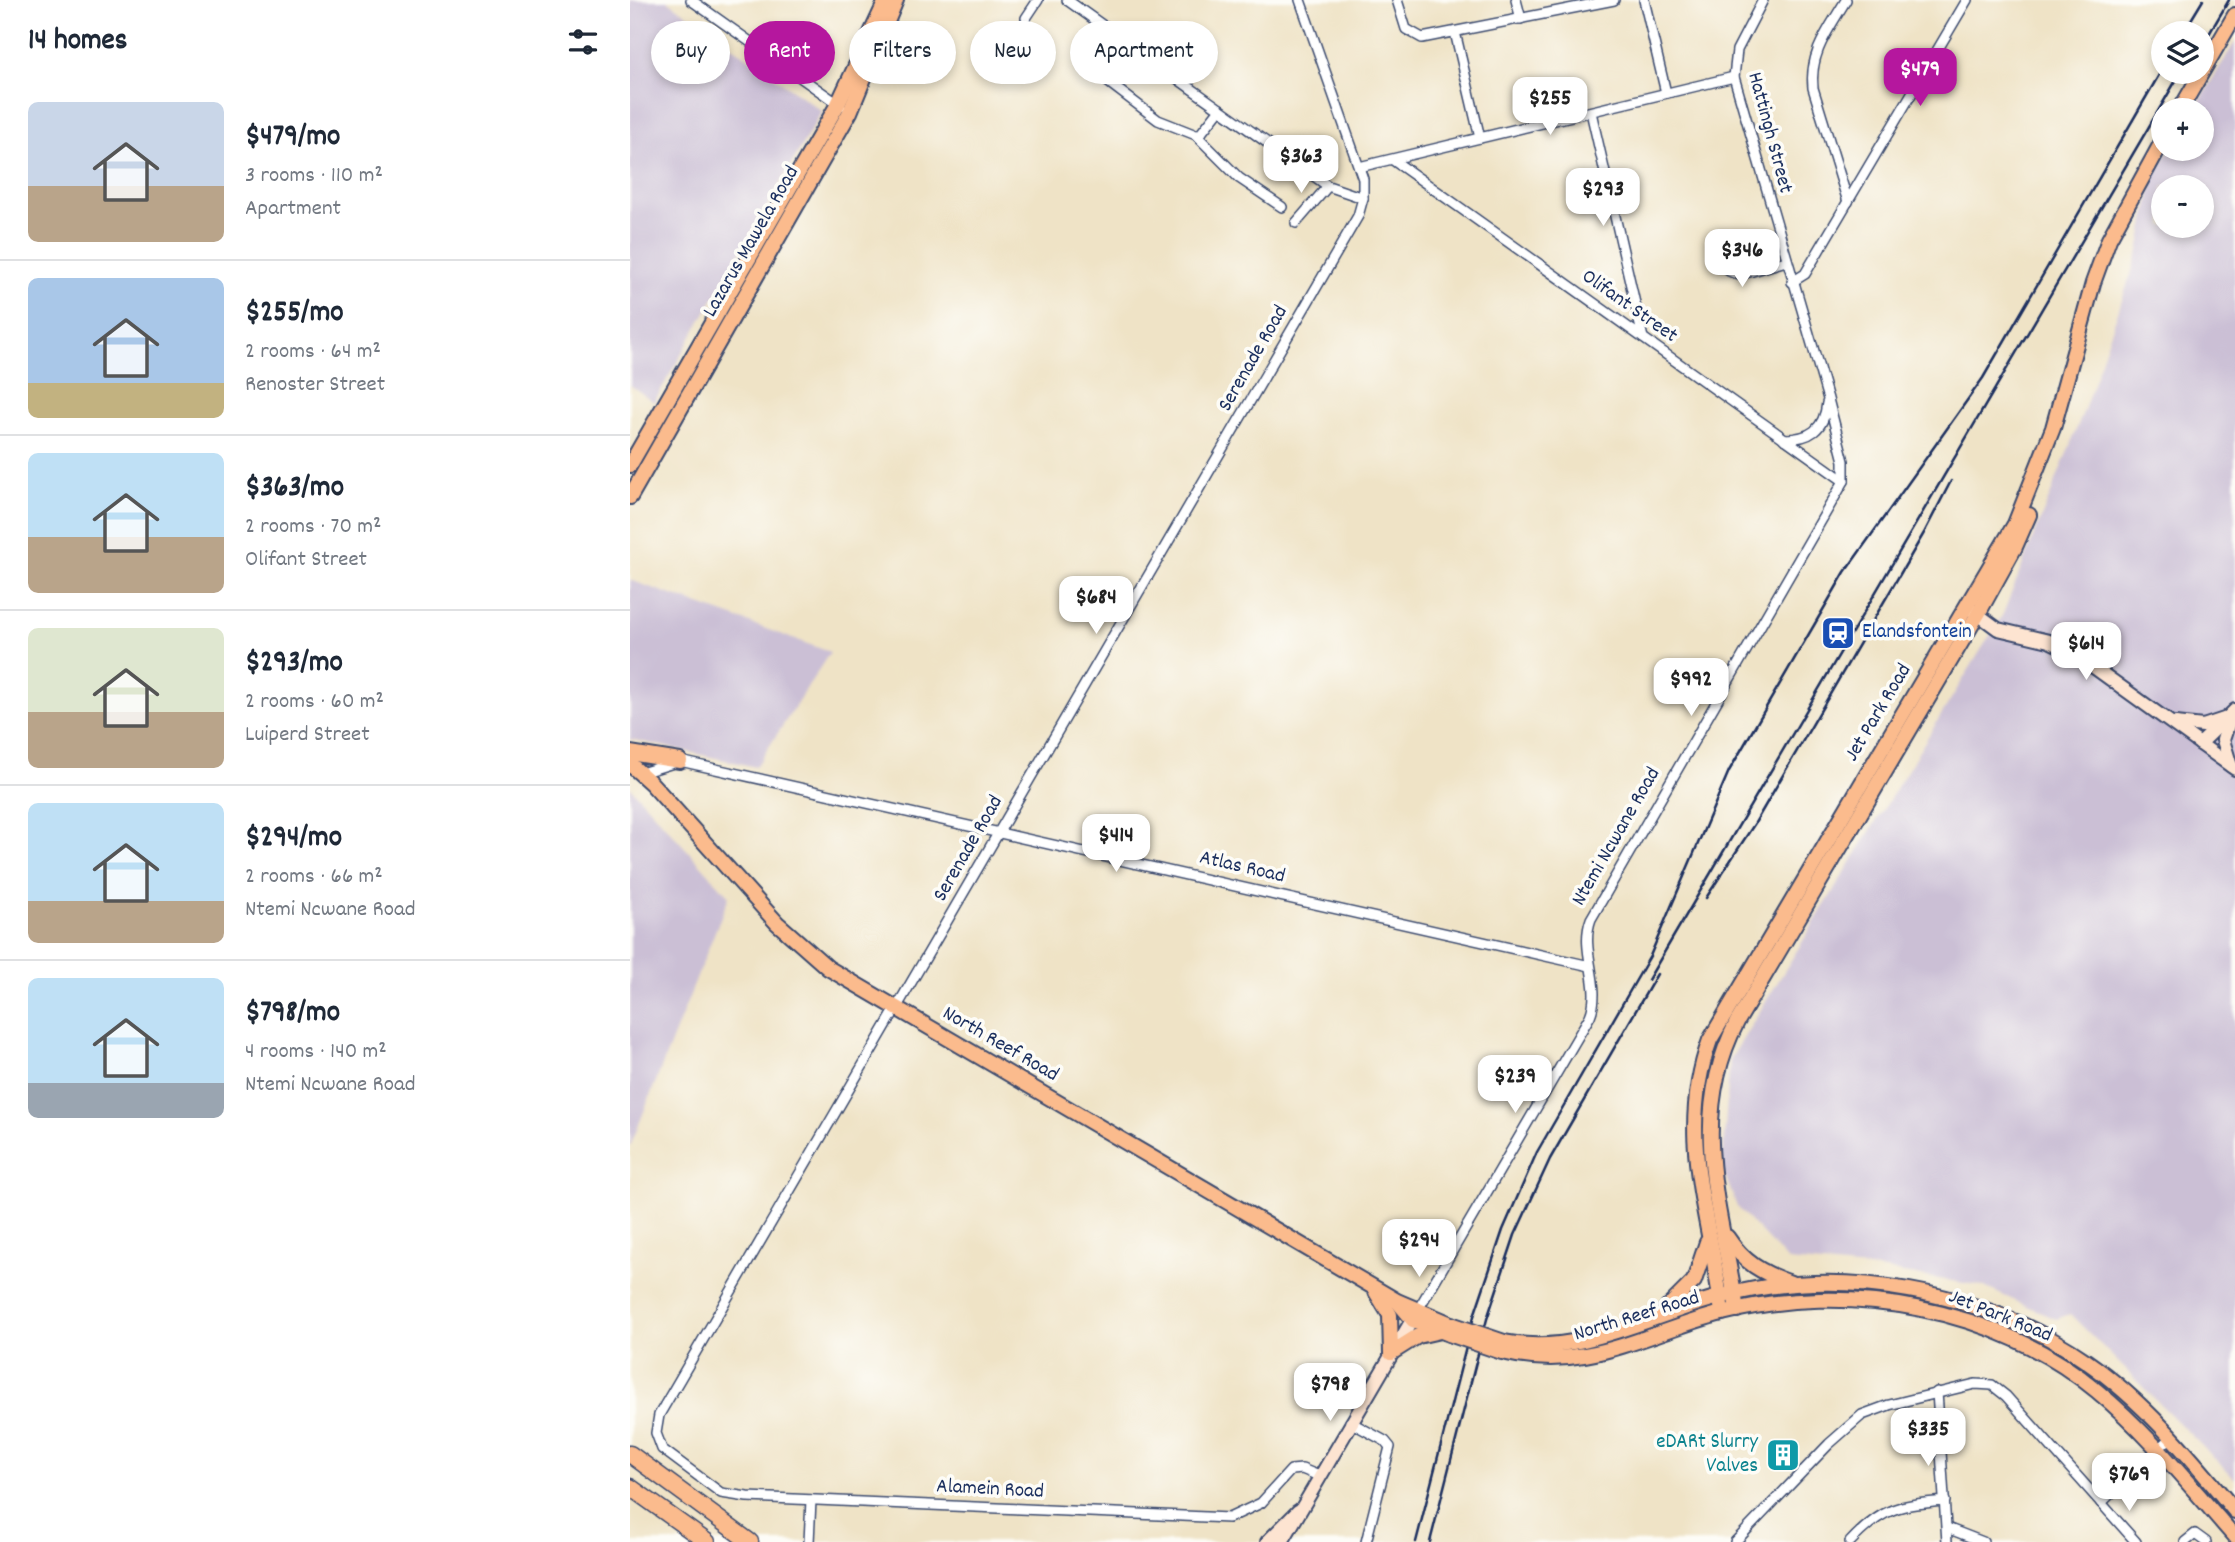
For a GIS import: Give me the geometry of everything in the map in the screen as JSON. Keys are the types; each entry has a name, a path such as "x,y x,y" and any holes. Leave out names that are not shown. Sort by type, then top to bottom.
{"highway":[{"path":"630,1454 750,1542"},
{"path":"630,1487 707,1542"}],"main road":[{"name":"Lazarus Mawela Road","path":"630,466 844,108 886,0"},
{"name":"Lazarus Mawela Road","path":"630,497 844,108 896,0"},
{"path":"2187,98 2235,15"},
{"path":"2194,98 2235,31"},
{"name":"Jet Park Road","path":"1972,611 2023,506 2053,428 2106,248 2151,161"},
{"name":"Jet Park Road","path":"2157,161 2117,235 2097,290 2037,495 2015,547 1972,611 1710,1040 1701,1067 1693,1118 1694,1147 1715,1230 1727,1295 1737,1310 1814,1300 1865,1301 1916,1308 1966,1321 2056,1363 2095,1389 2160,1449 2235,1537"},
{"path":"630,753 680,761"},
{"name":"North Reef Road","path":"635,769 797,943 848,981 1371,1285 1416,1314 1447,1329 1536,1358 1574,1359 1600,1354 1737,1310"},
{"path":"1659,1315 1694,1281 1715,1230 1753,1267 1796,1284"},
{"name":"Jet Park Road","path":"1727,1295 1796,1284 1899,1289 1933,1295 1996,1314 2085,1360 2116,1384 2171,1437 2235,1511"},
{"path":"1371,1285 1390,1315 1391,1353"},
{"name":"Jet Park Road","path":"1722,1313 1727,1295"},
{"name":"North Reef Road","path":"1503,1347 1560,1347 1727,1295"},
{"path":"1391,1353 1418,1336 1447,1329"}],"street":[{"path":"691,0 844,108"},
{"path":"1026,18 1038,0"},
{"path":"1067,0 1328,186 1363,198 1359,167 1300,0"},
{"path":"1397,0 1406,29 1422,38 1614,0"},
{"path":"1516,0 1521,19"},
{"path":"1644,0 1667,93"},
{"name":"Hattingh Street","path":"1763,0 1737,50 1734,77 1828,399 1844,461 1844,481"},
{"path":"1846,0 1818,47 1812,74 1813,88 1848,202"},
{"path":"1792,282 1804,276 1967,0"},
{"path":"1455,32 1480,138"},
{"path":"1359,167 1734,77"},
{"path":"1111,84 1158,120 1198,137 1239,178 1282,207"},
{"path":"1198,137 1220,109"},
{"path":"1591,112 1643,338"},
{"name":"Olifant Street","path":"1393,160 1844,481"},
{"path":"1296,223 1328,186"},
{"name":"Serenade Road","path":"658,1442 656,1424 659,1415 1358,216 1363,198"},
{"path":"1726,256 1729,271 1735,274 1786,261"},
{"path":"1784,439 1802,439 1814,433 1824,420 1828,399"},
{"name":"Ntemi Ncwane Road","path":"1282,1542 1298,1510 1590,1016 1594,996 1587,941 1591,919 1844,481"},
{"path":"1972,611 2004,631 2039,638 2066,648 2233,767"},
{"path":"2172,723 2199,726 2231,716"},
{"path":"2203,746 2231,716"},
{"path":"2231,716 2223,740 2233,767"},
{"name":"Atlas Road","path":"635,769 680,761 1590,966"},
{"path":"1735,1542 1852,1423 1874,1409 1976,1384 1998,1389 2136,1542"},
{"path":"1937,1392 1948,1542"},
{"path":"1350,1422 1385,1441 1390,1447 1367,1542"},
{"path":"2101,1503 2171,1437"},
{"name":"Alamein Road","path":"658,1442 721,1493 810,1500 1229,1518 1261,1503 1291,1470 1302,1469 1319,1476"},
{"path":"809,1542 810,1500"},
{"path":"1850,1542 1885,1511 1905,1504 1945,1501"},
{"name":"Ntemi Ncwane Road","path":"1267,1542 1298,1510"},
{"path":"1947,1528 1983,1542"},
{"path":"2185,1542 2197,1534 2206,1542"}],"shaded area":[{"path":"630,0 667,0 696,21 651,21 651,84 730,84 730,45 744,55 744,84 784,84 822,111 654,402 630,385"},
{"path":"2235,42 2235,1479 2070,1314 2056,1319 1982,1286 1879,1269 1788,1261 1737,1207 1722,1167 1730,1060 2003,614 2084,410 2139,251 2151,191 2151,238 2214,238 2214,175 2155,175 2163,161 2214,161 2214,98 2201,98 2210,84 2214,84 2214,77"},
{"path":"630,580 830,652 756,767 630,739"},
{"path":"630,787 729,896 630,1147"}],"railway":[{"path":"2190,21 2203,0"},
{"path":"2214,26 2229,0"},
{"path":"1416,1542 1474,1316 1503,1230 1537,1152 1650,956 1729,771 1845,572 1983,378 2154,84"},
{"path":"1648,980 2174,84"},
{"path":"1706,898 1755,823 1924,533 1951,481"},
{"path":"1430,1542 1487,1319 1515,1235 1550,1159 1657,974"}],"place":[{"name":"Elandsfontein","path":"1838,633"},
{"name":"eDARt Slurry Valves","path":"1783,1455"}]}
